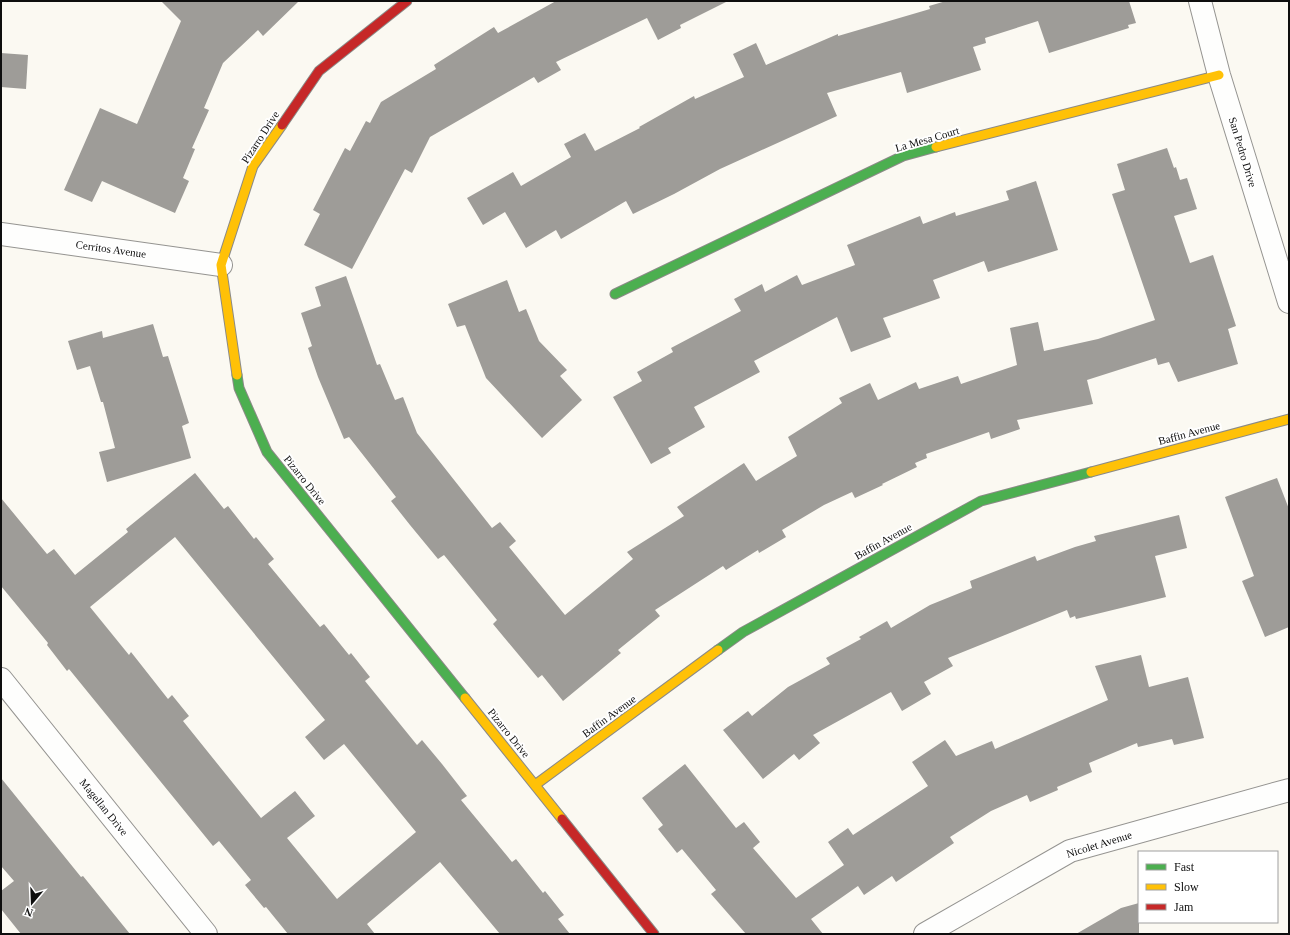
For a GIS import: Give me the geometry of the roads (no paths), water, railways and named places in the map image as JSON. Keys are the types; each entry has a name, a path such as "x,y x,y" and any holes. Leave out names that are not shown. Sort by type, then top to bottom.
{"street":[{"name":"Pizarro Drive","path":"407,1 319,71 253,166 221,265 239,388 267,452 654,934"},
{"name":"San Pedro Drive","path":"1200,1 1219,74 1289,302"},
{"name":"La Mesa Court","path":"615,294 903,156 1219,74"},
{"name":"Cerritos Avenue","path":"1,234 221,265"},
{"name":"Baffin Avenue","path":"535,785 744,632 981,501 1289,419"},
{"name":"Magellan Drive","path":"1,679 206,934"},
{"name":"Nicolet Avenue","path":"925,934 1070,851 1289,790"}]}
